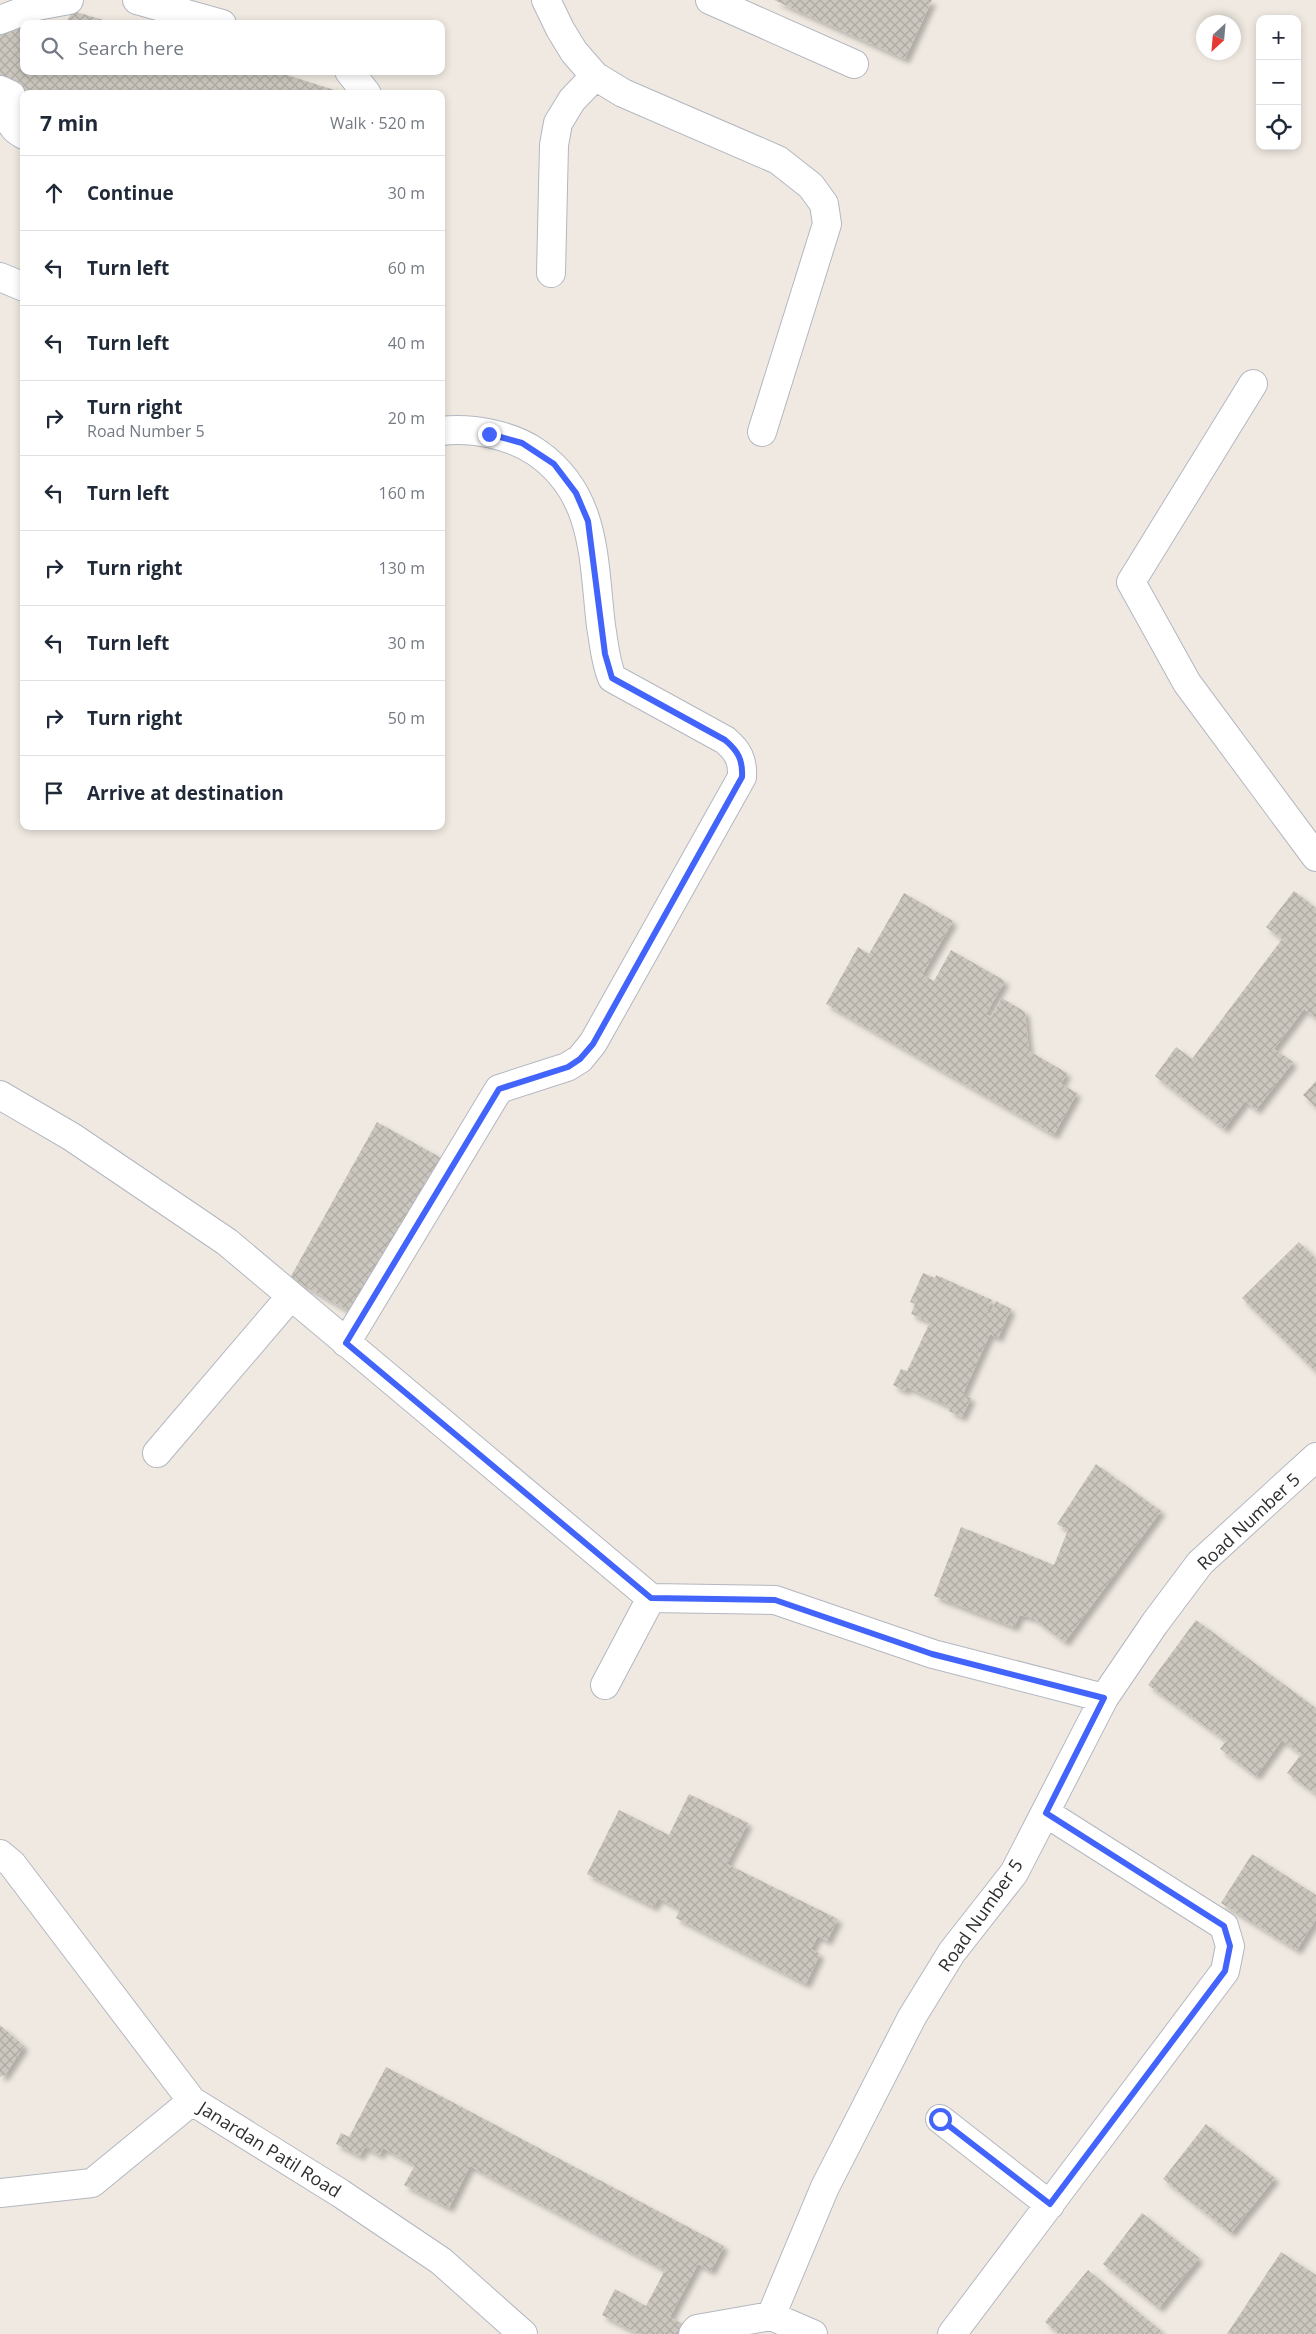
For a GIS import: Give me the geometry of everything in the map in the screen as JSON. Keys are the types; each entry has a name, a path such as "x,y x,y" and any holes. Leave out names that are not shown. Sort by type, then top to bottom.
{"street":[{"path":"0,20 37,6 69,0"},
{"path":"137,0 208,20"},
{"path":"546,0 574,52 595,76 623,93 778,160 811,186 824,204 827,224 762,432"},
{"path":"710,0 854,64"},
{"path":"352,75 364,90"},
{"path":"551,273 554,145 558,123 572,100 595,76"},
{"path":"0,90 10,95 8,116 14,130 20,133"},
{"path":"0,277 20,285"},
{"path":"1253,384 1131,582 1187,683 1316,857"},
{"path":"346,1343 499,1089 568,1067 580,1059 593,1044 742,777 742,764 736,750 725,740 612,678 605,654 588,521 576,493 554,464 522,443 489,434 445,431"},
{"path":"0,1095 72,1137 227,1242 651,1598 775,1600 932,1654 1104,1698"},
{"path":"157,1453 291,1296"},
{"name":"Road Number 5","path":"771,2316 825,2187 912,2017 952,1952 1014,1873 1104,1698 1155,1623 1200,1563 1316,1457"},
{"path":"605,1685 651,1598"},
{"path":"952,2334 1225,1971 1230,1946 1224,1926 1046,1813"},
{"name":"Janardan Patil Road","path":"0,1854 12,1864 192,2101 340,2193 441,2261 523,2334"},
{"path":"0,2193 92,2183 192,2101"},
{"path":"940,2119 1050,2204"},
{"path":"693,2334 697,2329 771,2316 813,2334"}],"building":[{"path":"774,0 932,0 905,59"},
{"path":"73,11 103,20 67,20"},
{"path":"25,16 34,20 20,20 20,75 287,75 334,90 25,90 0,78 0,26"},
{"path":"1294,891 1316,908 1316,1018 1304,1009 1274,1049 1293,1062 1256,1110 1245,1101 1224,1129 1155,1076 1176,1047 1192,1059 1282,939 1266,927"},
{"path":"904,893 953,921 922,975 934,981 951,950 1005,981 986,1014 991,1017 1002,998 1025,1012 1029,1051 1067,1073 1061,1084 1077,1093 1054,1135 826,1004 858,947 869,954"},
{"path":"1316,1081 1316,1107 1303,1095"},
{"path":"377,1122 443,1159 356,1315 290,1278"},
{"path":"1299,1242 1316,1259 1316,1372 1242,1298"},
{"path":"923,1273 935,1278 936,1275 992,1300 987,1312 990,1314 996,1301 1011,1309 998,1338 990,1334 963,1394 971,1398 962,1417 949,1411 951,1407 907,1387 905,1391 893,1385 901,1369 907,1371 930,1322 911,1314 915,1304 910,1302"},
{"path":"1096,1464 1161,1511 1065,1642 1033,1618 1020,1615 1014,1627 934,1596 961,1527 1054,1565 1068,1530 1057,1524"},
{"path":"1196,1620 1316,1708 1316,1794 1287,1773 1301,1754 1282,1740 1256,1776 1220,1749 1226,1741 1148,1685"},
{"path":"689,1794 748,1823 727,1864 838,1919 827,1941 818,1936 811,1949 820,1954 806,1984 676,1918 680,1909 658,1898 654,1907 587,1874 619,1810 669,1835"},
{"path":"1252,1854 1316,1895 1316,1919 1297,1950 1221,1903"},
{"path":"0,2025 24,2046 5,2075 0,2077"},
{"path":"386,2067 724,2246 711,2271 698,2264 670,2317 683,2324 678,2334 639,2334 602,2315 615,2289 646,2306 665,2270 470,2166 449,2208 404,2185 415,2165 383,2148 380,2155 365,2147 360,2156 336,2144 341,2133 349,2137"},
{"path":"1206,2124 1275,2178 1231,2233 1163,2179"},
{"path":"1142,2213 1199,2258 1159,2308 1103,2264"},
{"path":"1281,2252 1316,2275 1316,2334 1227,2334"},
{"path":"1088,2270 1161,2331 1159,2334 1059,2334 1045,2322"}],"route":[{"path":"489,434 522,443 554,464 576,493 588,521 605,654 612,678 725,740 736,750 742,764 742,777 593,1044 580,1059 568,1067 499,1089 346,1343 651,1598 775,1600 932,1654 1104,1698 1046,1813 1224,1926 1230,1946 1225,1971 1050,2204 940,2119"}]}
